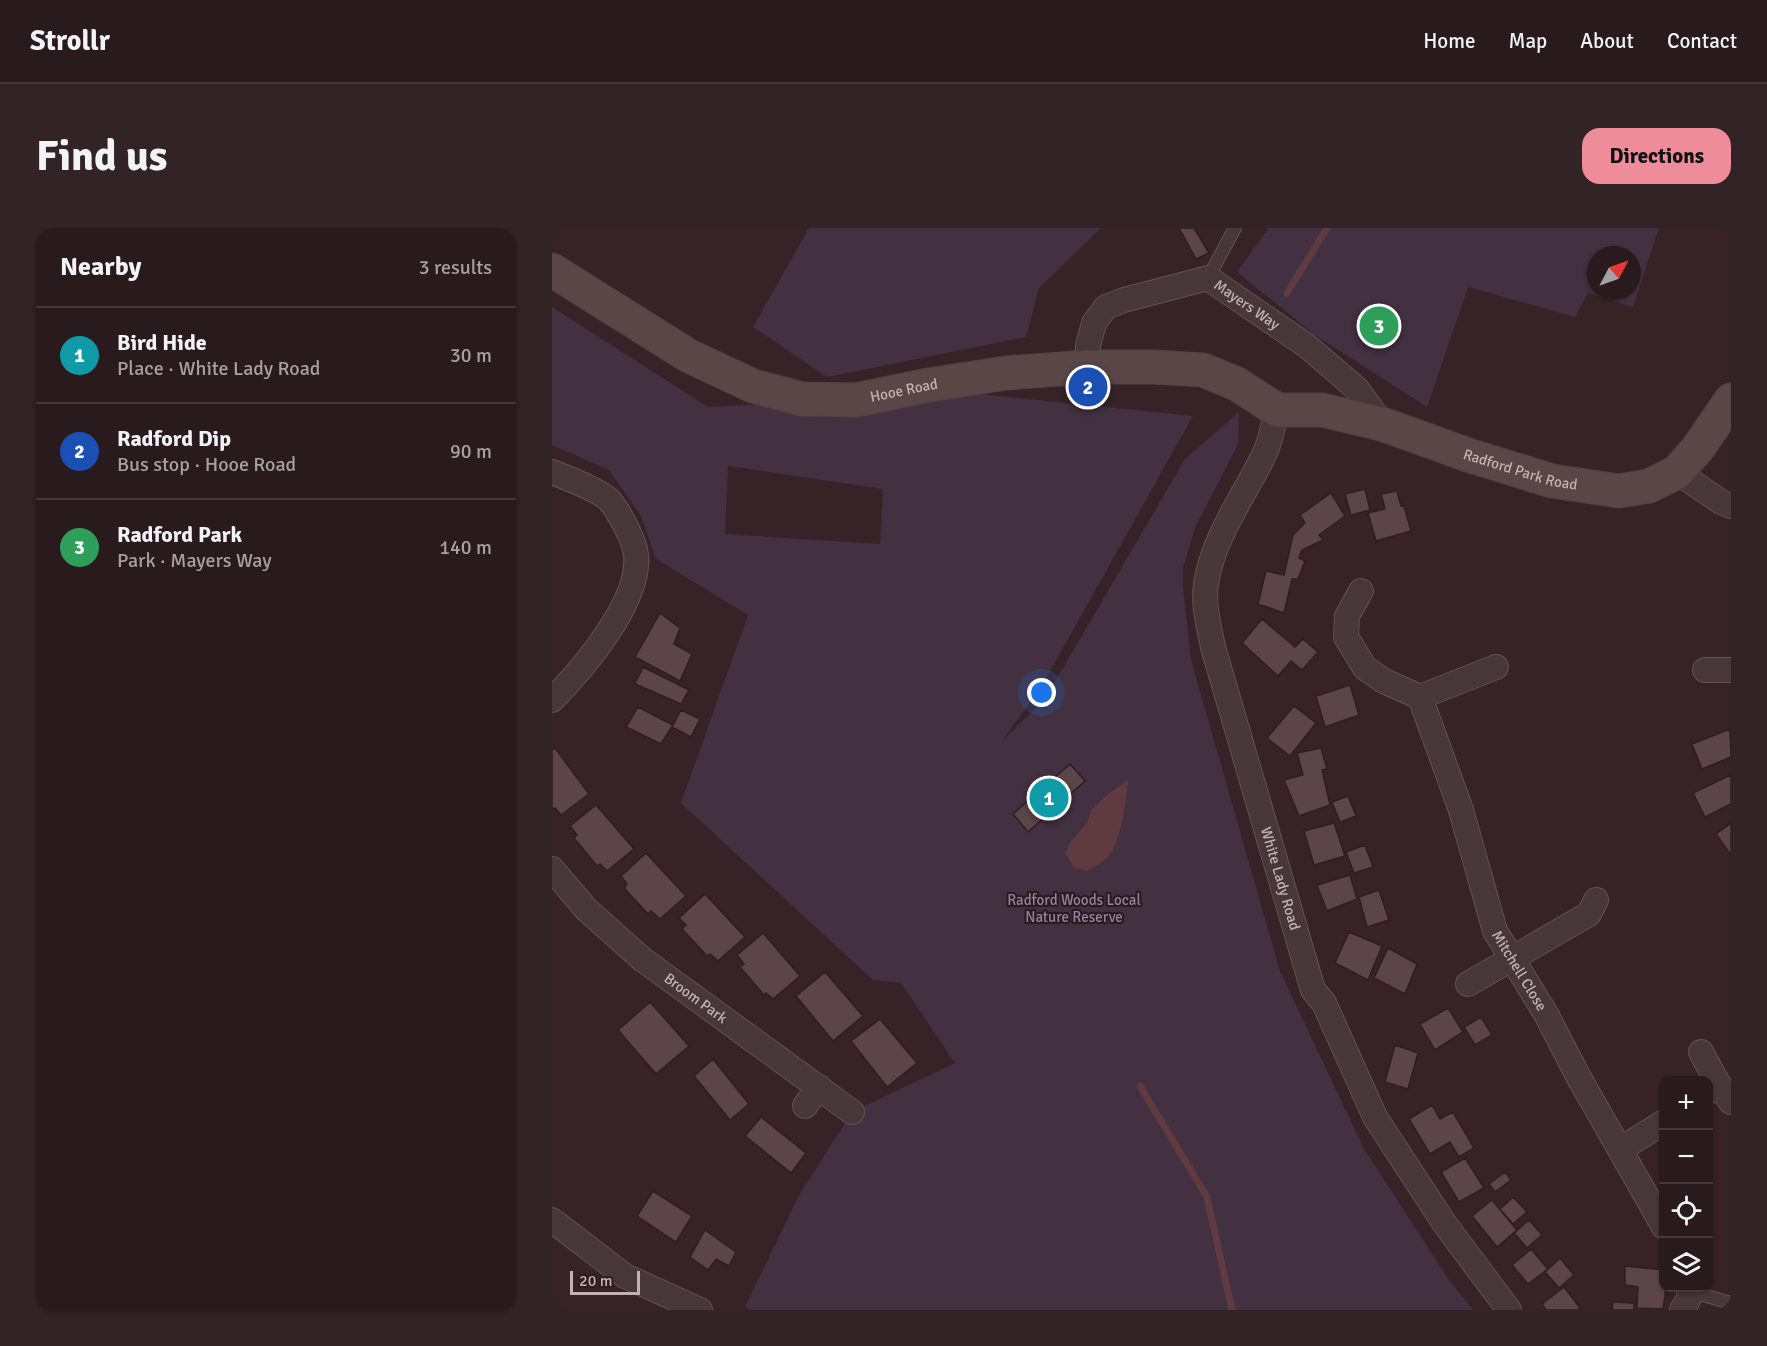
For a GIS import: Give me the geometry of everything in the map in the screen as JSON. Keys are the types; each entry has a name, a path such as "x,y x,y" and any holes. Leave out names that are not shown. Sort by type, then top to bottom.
{"street":[{"name":"Hooe Road","path":"552,270 689,356 753,387 802,399 856,400 1005,373 1088,367 1154,367 1203,370 1237,384 1277,410"},
{"name":"Mayers Way","path":"1088,367 1088,345 1094,323 1106,308 1124,300 1208,278 1307,346 1357,389 1382,424"},
{"name":"Radford Park Road","path":"1277,410 1322,410 1382,424 1468,455 1552,481 1619,491 1649,486 1677,472 1698,448 1731,400"},
{"name":"White Lady Road","path":"1277,410 1266,451 1223,532 1206,584 1206,614 1213,647 1313,990 1324,1003 1375,1117 1444,1223 1509,1310"},
{"path":"552,472 609,500 626,527 636,555 633,585 606,637 552,700"},
{"path":"1677,472 1721,502 1731,506"},
{"path":"1361,591 1347,616 1346,636 1365,668 1384,681 1420,697 1496,668"},
{"path":"1705,669 1731,670"},
{"name":"Mitchell Close","path":"1420,697 1461,810 1495,931 1546,1014 1578,1076 1659,1218"},
{"name":"Broom Park","path":"552,869 586,909 642,959 812,1096 852,1112"},
{"path":"1468,984 1589,914 1596,900"},
{"path":"1701,1052 1720,1093"},
{"path":"1621,1149 1659,1125"},
{"path":"552,1220 625,1276 700,1310"}],"lane":[{"path":"1208,278 1235,228"},
{"path":"1687,1296 1731,1303"}],"green space":[{"path":"809,228 1101,228 1039,288 1026,337 827,377 753,327"},
{"path":"1269,228 1659,228 1641,283 1641,246 1587,246 1587,295 1575,317 1468,287 1427,407 1315,335 1237,272"},
{"path":"1610,300 1635,300 1633,307"},
{"name":"Radford Woods Local Nature Reserve","path":"552,307 708,407 980,394 1193,416 1040,689 1002,741 1045,699 1185,459 1239,412 1238,444 1195,528 1183,568 1191,660 1280,971 1363,1147 1449,1280 1473,1310 751,1310 745,1307 798,1197 852,1112 955,1063 901,983 873,980 681,803 748,615 656,559 641,516 609,470 552,445","holes":["728,466 883,489 880,544 725,534"]}],"shaded area":[{"path":"1128,780 1122,820 1112,851 1105,860 1087,871 1074,867 1065,853 1071,841 1087,823 1091,810"}],"building":[{"path":"1179,228 1194,228 1209,253 1196,259"},
{"path":"1365,489 1370,510 1351,515 1345,494"},
{"path":"1397,491 1411,531 1376,541 1368,513 1385,509 1381,494"},
{"path":"1331,493 1345,516 1319,535 1323,540 1302,550 1299,558 1305,561 1298,579 1292,579 1284,613 1258,604 1266,571 1284,575 1293,535 1305,523 1300,515"},
{"path":"660,613 680,628 674,644 692,654 680,681 635,657"},
{"path":"1262,619 1295,647 1303,639 1318,652 1302,670 1291,661 1278,676 1242,643"},
{"path":"643,667 689,690 681,704 635,684"},
{"path":"1350,685 1359,715 1325,727 1316,696"},
{"path":"1294,706 1316,723 1290,756 1267,738"},
{"path":"638,707 673,725 661,744 626,727"},
{"path":"681,710 700,719 691,737 672,727"},
{"path":"1730,729 1731,757 1702,769 1692,744"},
{"path":"555,748 589,794 561,815 555,808 552,810 552,750"},
{"path":"1321,748 1327,769 1322,770 1330,805 1299,816 1284,780 1303,775 1297,753"},
{"path":"1070,764 1085,781 1028,832 1013,814"},
{"path":"1731,775 1731,804 1705,817 1693,793"},
{"path":"1348,796 1356,816 1340,822 1332,802"},
{"path":"596,805 634,849 607,871 600,864 597,866 574,838 577,835 570,826"},
{"path":"1334,823 1345,856 1314,865 1304,831"},
{"path":"1731,823 1731,855 1716,834"},
{"path":"1365,845 1373,867 1354,873 1346,852"},
{"path":"646,853 686,896 660,919 651,911 648,914 624,888 627,884 621,876"},
{"path":"1350,875 1357,899 1327,911 1317,885"},
{"path":"1379,890 1389,920 1367,927 1359,897"},
{"path":"705,894 745,937 718,961 710,954 707,956 682,929 686,925 679,918"},
{"path":"1349,932 1382,946 1368,980 1335,963"},
{"path":"763,933 800,976 773,999 766,993 764,995 740,967 744,964 737,955"},
{"path":"1388,948 1417,964 1405,994 1374,978"},
{"path":"825,972 863,1016 833,1041 796,996"},
{"path":"650,1002 689,1046 656,1074 618,1030"},
{"path":"1448,1008 1463,1032 1435,1050 1420,1024"},
{"path":"1481,1017 1492,1035 1475,1045 1464,1027"},
{"path":"880,1019 917,1063 887,1087 851,1041"},
{"path":"1395,1045 1418,1053 1408,1089 1385,1082"},
{"path":"713,1059 749,1104 730,1120 694,1076"},
{"path":"1432,1105 1440,1119 1453,1112 1474,1148 1459,1157 1450,1142 1430,1154 1409,1119"},
{"path":"761,1117 806,1153 791,1173 745,1136"},
{"path":"1465,1158 1484,1188 1459,1202 1441,1172"},
{"path":"1505,1172 1511,1180 1495,1192 1489,1184"},
{"path":"653,1191 692,1216 676,1242 637,1216"},
{"path":"1513,1197 1527,1212 1513,1224 1500,1209"},
{"path":"1492,1200 1517,1230 1497,1247 1472,1216"},
{"path":"1529,1220 1542,1235 1527,1248 1514,1233"},
{"path":"705,1230 736,1252 729,1266 716,1259 708,1270 690,1257"},
{"path":"1531,1249 1548,1269 1528,1284 1512,1265"},
{"path":"1560,1258 1574,1275 1559,1288 1545,1272"},
{"path":"1625,1266 1659,1269 1659,1292 1665,1292 1663,1309 1637,1308 1638,1287 1625,1285"},
{"path":"1564,1287 1580,1308 1578,1310 1546,1310 1542,1304"},
{"path":"1613,1302 1634,1303 1634,1310 1612,1310"}],"waterway":[{"path":"1287,293 1327,228"},
{"path":"1140,1086 1207,1197 1232,1310"}],"place":[{"name":"Radford Park","path":"1379,326"},
{"name":"Radford Dip","path":"1088,387"},
{"name":"Bird Hide","path":"1049,798"}]}
